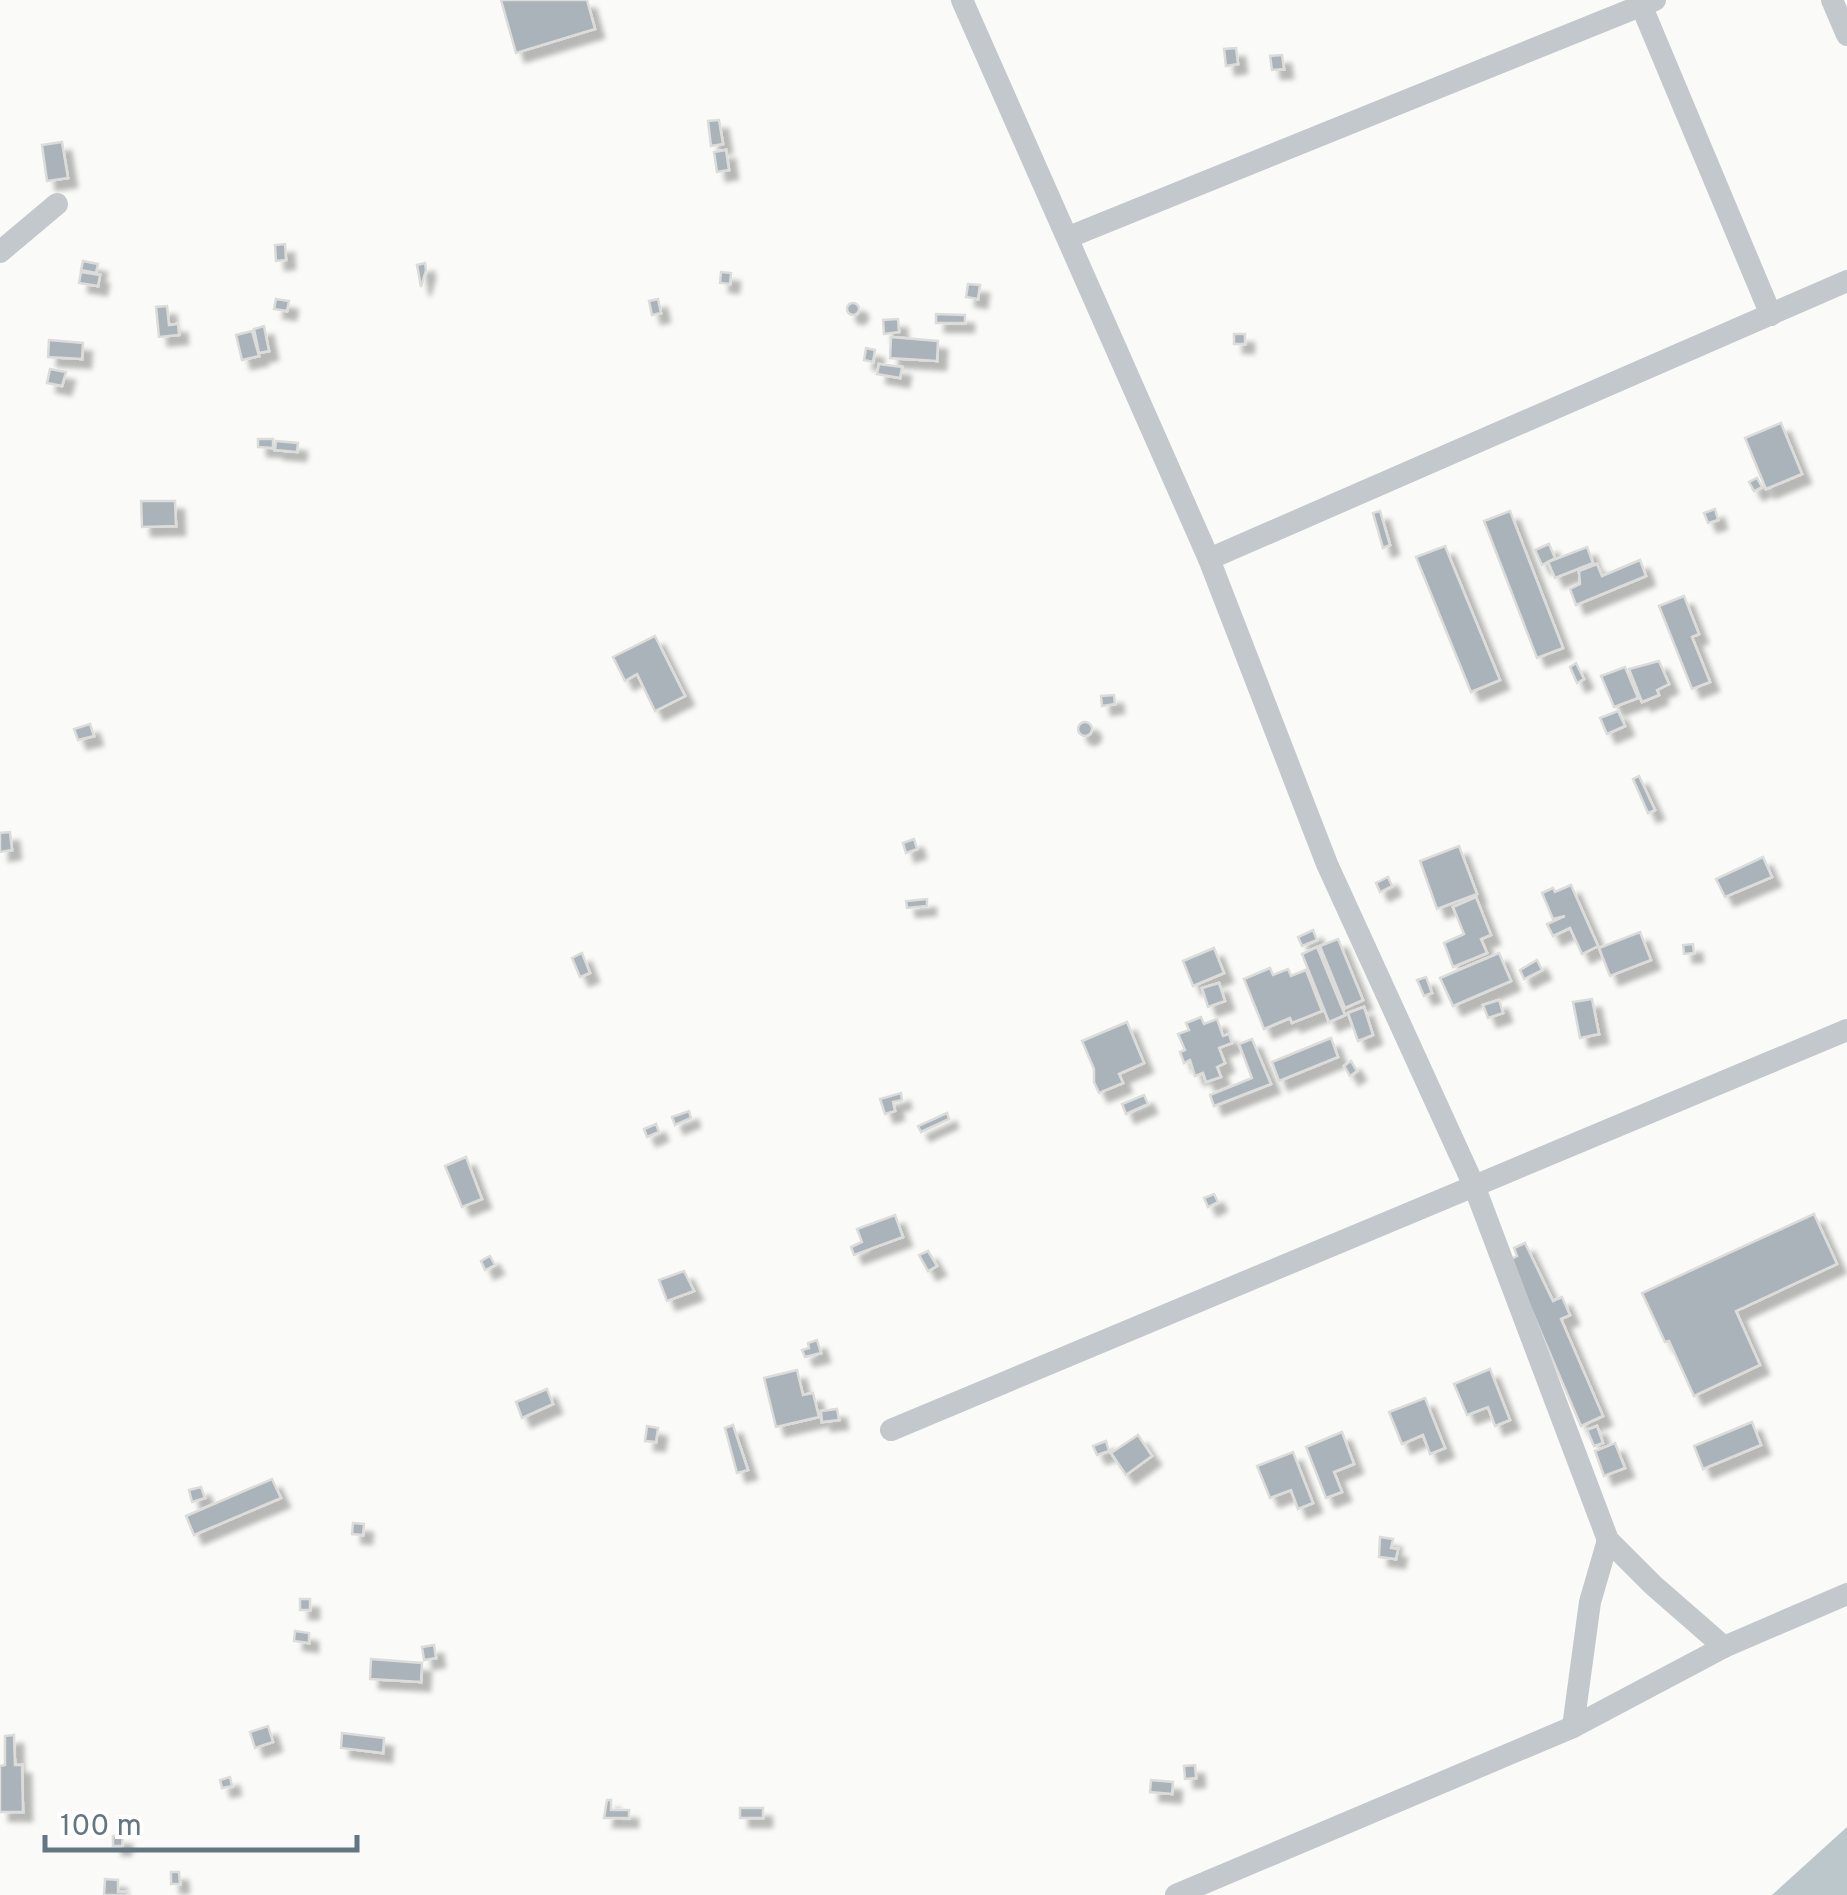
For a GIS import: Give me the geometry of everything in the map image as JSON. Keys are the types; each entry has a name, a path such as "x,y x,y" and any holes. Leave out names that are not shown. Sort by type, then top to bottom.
{"street":[{"path":"962,0 1209,559 1327,864 1475,1188 1608,1540 1724,1646"},
{"path":"1832,0 1847,35"},
{"path":"1069,237 1645,2 1771,315"},
{"path":"0,252 57,204"},
{"path":"1209,559 1847,281"},
{"path":"890,1430 1847,1030"},
{"path":"1572,1727 1590,1602 1608,1540"},
{"path":"1176,1895 1572,1727 1724,1646 1847,1594"}],"shaded area":[{"path":"1847,1827 1847,1895 1772,1895"}],"building":[{"path":"501,0 587,0 595,29 516,53"},
{"path":"1236,48 1238,64 1226,66 1224,49"},
{"path":"1282,55 1284,69 1272,70 1270,56"},
{"path":"719,120 723,144 711,146 708,121"},
{"path":"62,142 68,178 47,181 42,145"},
{"path":"726,150 729,170 717,172 714,152"},
{"path":"285,244 286,260 276,261 275,245"},
{"path":"83,261 98,264 96,273 81,270"},
{"path":"425,263 426,270 421,287 417,265"},
{"path":"81,272 100,275 98,286 79,283"},
{"path":"721,272 731,273 730,284 720,283"},
{"path":"968,284 980,285 978,299 966,297"},
{"path":"276,299 289,301 287,311 274,309"},
{"path":"658,299 661,313 652,315 649,301"},
{"path":"853,303 859,309 853,315 847,309"},
{"path":"167,306 169,325 178,324 179,335 159,337 156,307"},
{"path":"936,314 965,315 965,323 936,323"},
{"path":"898,319 899,332 884,334 883,320"},
{"path":"264,326 269,351 259,353 254,329"},
{"path":"252,331 259,356 242,360 236,335"},
{"path":"1234,334 1245,334 1245,344 1234,344"},
{"path":"891,337 938,341 937,361 890,358"},
{"path":"49,340 83,343 82,359 48,357"},
{"path":"866,348 875,350 873,362 864,360"},
{"path":"879,364 902,367 900,378 877,374"},
{"path":"50,369 66,372 62,386 47,383"},
{"path":"1781,423 1802,474 1766,489 1745,438"},
{"path":"258,439 273,439 273,448 258,447"},
{"path":"276,441 298,443 297,452 275,450"},
{"path":"1757,478 1762,487 1754,491 1749,482"},
{"path":"141,501 175,501 176,526 142,527"},
{"path":"1715,509 1718,520 1708,523 1704,513"},
{"path":"1380,511 1390,545 1383,548 1373,513"},
{"path":"1510,511 1563,648 1537,658 1484,521"},
{"path":"1549,544 1555,558 1542,565 1535,550"},
{"path":"1445,546 1500,680 1471,692 1416,557"},
{"path":"1587,547 1593,563 1555,578 1548,562"},
{"path":"1640,560 1646,576 1576,605 1570,589 1580,584 1579,571 1597,564 1602,576"},
{"path":"1684,596 1699,634 1692,637 1710,682 1692,689 1659,606"},
{"path":"655,636 685,696 655,711 637,674 625,681 613,657"},
{"path":"1659,661 1669,684 1657,690 1659,695 1642,702 1629,669"},
{"path":"1576,663 1584,679 1577,683 1570,667"},
{"path":"1625,667 1638,698 1614,707 1601,676"},
{"path":"1114,695 1115,704 1102,706 1101,696"},
{"path":"1618,711 1625,726 1607,734 1600,718"},
{"path":"1085,722 1092,729 1085,736 1078,729"},
{"path":"90,724 94,736 78,740 74,729"},
{"path":"1639,776 1655,810 1648,813 1633,779"},
{"path":"10,832 12,850 0,852 0,833"},
{"path":"914,839 917,849 906,853 903,843"},
{"path":"1459,846 1477,894 1437,909 1420,861"},
{"path":"1763,857 1772,877 1725,897 1716,879"},
{"path":"1388,877 1392,886 1380,892 1376,883"},
{"path":"1571,885 1598,946 1582,954 1570,928 1553,936 1547,924 1565,916 1553,919 1542,893"},
{"path":"1476,897 1491,935 1481,939 1487,953 1453,967 1444,943 1464,934 1453,907"},
{"path":"927,899 927,906 907,908 906,901"},
{"path":"1313,930 1317,940 1302,946 1298,937"},
{"path":"1640,932 1651,960 1610,976 1599,948"},
{"path":"1338,939 1363,1000 1345,1008 1320,946"},
{"path":"1693,944 1694,953 1684,954 1683,945"},
{"path":"1317,947 1345,1015 1329,1022 1302,954"},
{"path":"1214,948 1224,973 1193,986 1183,961"},
{"path":"582,953 590,973 580,977 572,958"},
{"path":"1499,953 1511,981 1453,1006 1440,978"},
{"path":"1537,960 1542,970 1524,979 1520,970"},
{"path":"1270,968 1273,975 1288,969 1291,976 1306,970 1322,1011 1264,1029 1244,979"},
{"path":"1426,977 1432,993 1424,996 1417,980"},
{"path":"1219,983 1225,1001 1208,1007 1202,988"},
{"path":"1592,999 1599,1034 1580,1038 1573,1002"},
{"path":"1499,1000 1503,1013 1488,1018 1483,1005"},
{"path":"1364,1007 1373,1035 1358,1041 1348,1013"},
{"path":"1201,1017 1204,1024 1217,1019 1223,1036 1229,1034 1232,1043 1219,1048 1225,1063 1217,1067 1221,1077 1206,1082 1203,1073 1195,1076 1190,1060 1184,1063 1180,1052 1185,1050 1178,1034 1189,1030 1186,1023"},
{"path":"1127,1022 1144,1063 1119,1074 1123,1083 1099,1093 1082,1041"},
{"path":"1331,1038 1338,1057 1279,1081 1272,1062"},
{"path":"1252,1039 1271,1084 1214,1106 1210,1095 1252,1078 1239,1044"},
{"path":"1351,1061 1357,1071 1350,1076 1344,1066"},
{"path":"901,1093 902,1100 893,1102 895,1111 885,1114 880,1099"},
{"path":"1144,1095 1148,1104 1126,1114 1122,1104"},
{"path":"689,1111 691,1118 675,1125 672,1117"},
{"path":"947,1113 949,1119 921,1132 918,1126"},
{"path":"656,1124 659,1132 647,1137 644,1129"},
{"path":"466,1157 482,1199 462,1207 445,1166"},
{"path":"1214,1194 1218,1202 1208,1207 1204,1198"},
{"path":"1814,1214 1837,1264 1736,1311 1760,1365 1694,1396 1642,1293"},
{"path":"895,1215 903,1237 854,1255 851,1247 862,1242 857,1229"},
{"path":"1525,1243 1553,1301 1562,1297 1570,1315 1561,1319 1603,1416 1581,1426 1510,1260 1517,1256 1514,1248"},
{"path":"928,1251 937,1266 928,1271 919,1255"},
{"path":"490,1256 495,1265 485,1270 481,1261"},
{"path":"684,1271 694,1291 667,1301 659,1280"},
{"path":"817,1340 821,1353 805,1357 802,1350"},
{"path":"1490,1369 1510,1420 1495,1426 1488,1407 1467,1415 1454,1384"},
{"path":"797,1370 803,1395 813,1393 819,1417 776,1427 764,1378"},
{"path":"547,1389 553,1404 522,1418 516,1402"},
{"path":"1425,1398 1445,1448 1430,1454 1423,1435 1402,1444 1389,1412"},
{"path":"837,1409 839,1420 822,1422 821,1411"},
{"path":"1752,1422 1761,1445 1703,1469 1694,1446"},
{"path":"733,1425 748,1470 737,1473 725,1428"},
{"path":"647,1426 658,1428 656,1442 645,1441"},
{"path":"1597,1426 1603,1443 1594,1446 1587,1430"},
{"path":"1342,1432 1354,1464 1334,1472 1342,1492 1326,1498 1306,1447"},
{"path":"1138,1435 1152,1456 1126,1475 1111,1453"},
{"path":"1106,1441 1109,1451 1097,1455 1093,1446"},
{"path":"1615,1443 1625,1468 1604,1476 1595,1451"},
{"path":"1293,1452 1313,1503 1298,1509 1291,1490 1270,1498 1257,1466"},
{"path":"272,1479 281,1498 194,1535 186,1516"},
{"path":"201,1487 205,1498 192,1502 189,1490"},
{"path":"353,1523 364,1524 363,1535 352,1534"},
{"path":"1380,1537 1393,1539 1391,1548 1398,1549 1396,1559 1379,1557"},
{"path":"300,1599 310,1599 310,1610 300,1610"},
{"path":"295,1631 309,1633 309,1643 294,1641"},
{"path":"434,1645 436,1658 424,1660 422,1647"},
{"path":"371,1659 422,1663 421,1682 370,1679"},
{"path":"268,1726 273,1742 255,1748 250,1732"},
{"path":"342,1733 384,1738 383,1753 341,1748"},
{"path":"14,1735 15,1765 22,1765 23,1812 0,1812 0,1766 5,1765 5,1736"},
{"path":"1195,1765 1196,1778 1185,1779 1184,1766"},
{"path":"230,1777 232,1786 222,1788 220,1780"},
{"path":"1151,1780 1173,1782 1172,1794 1150,1792"},
{"path":"607,1800 611,1800 611,1810 629,1810 629,1818 604,1818"},
{"path":"740,1808 763,1808 763,1818 740,1818"},
{"path":"113,1836 123,1836 122,1846 113,1846"},
{"path":"171,1872 179,1872 180,1884 171,1884"},
{"path":"105,1879 118,1880 118,1892 127,1895 104,1895"}]}
